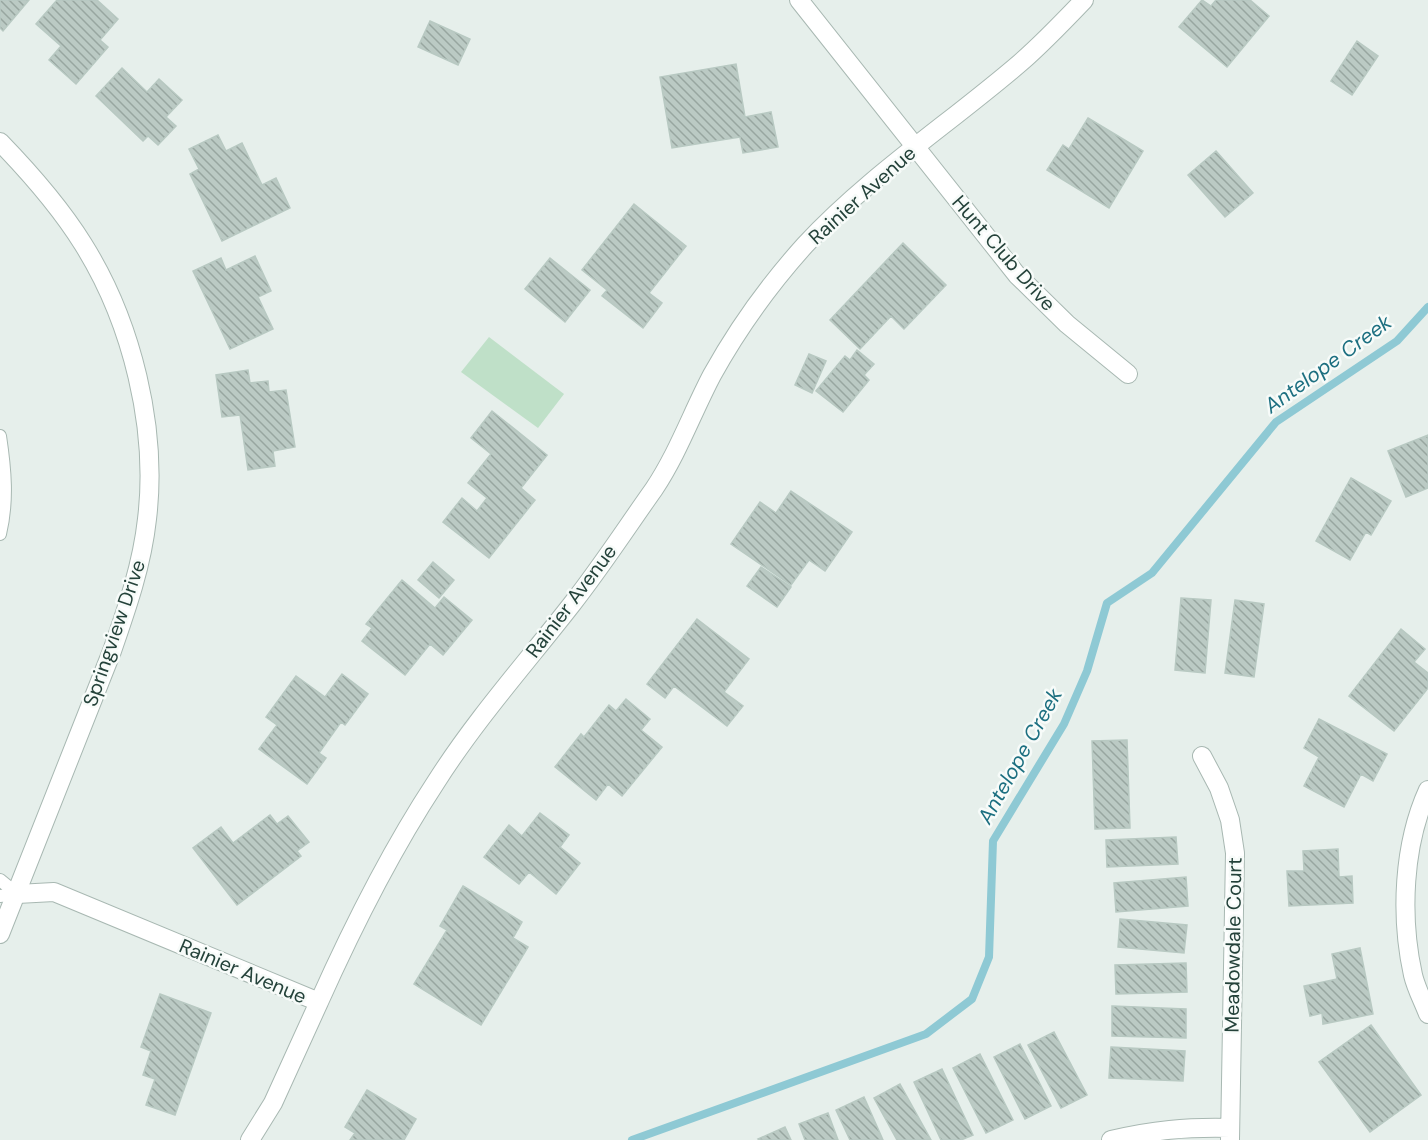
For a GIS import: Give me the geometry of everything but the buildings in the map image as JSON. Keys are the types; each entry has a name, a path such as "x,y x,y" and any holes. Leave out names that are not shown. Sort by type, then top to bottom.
{"street":[{"name":"Hunt Club Drive","path":"799,0 1017,275 1067,324 1128,374"},
{"name":"Rainier Avenue","path":"9,895 54,892 319,1002 351,930 383,869 430,791 467,736 505,685 573,603 657,485 684,436 712,376 748,315 799,253 850,200 1019,64 1084,0"},
{"name":"Springview Drive","path":"0,142 61,213 84,245 105,284 136,371 147,427 150,477 140,562 128,603 9,895 0,934"},
{"name":"Meadowdale Court","path":"1202,756 1219,788 1230,820 1235,853 1230,1134"},
{"path":"1428,790 1411,843 1407,889 1407,934 1413,977 1428,1014"},
{"path":"250,1140 273,1103 319,1002"},
{"path":"1111,1140 1167,1129 1230,1134"}],"lane":[{"path":"0,436 5,474 4,515 0,534"},
{"path":"0,880 9,895"}],"green space":[{"path":"489,337 564,394 538,428 461,372"}],"waterway":[{"name":"Antelope Creek","path":"632,1140 926,1034 972,999 989,957 993,841 1064,724 1087,671 1107,603 1152,573 1276,422 1397,341 1428,307"}]}
